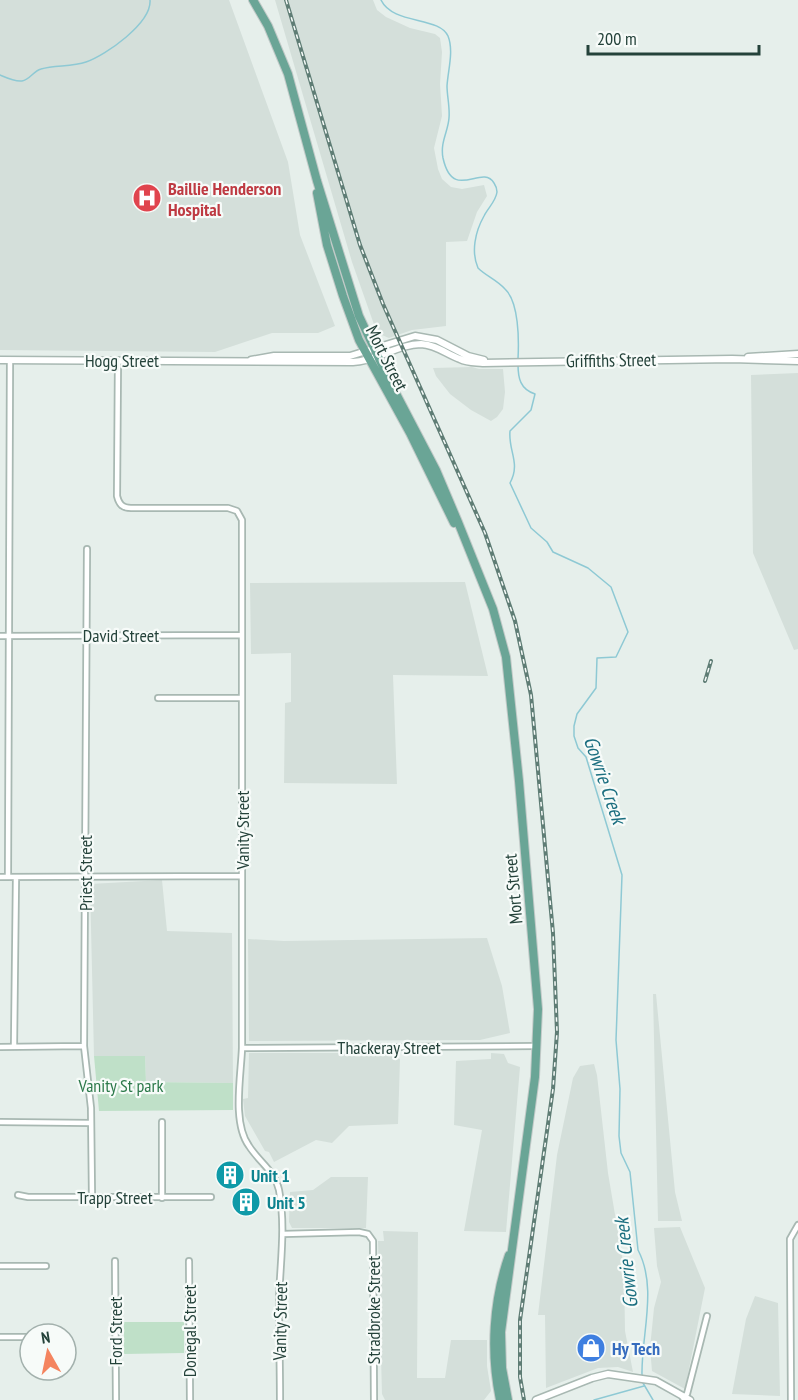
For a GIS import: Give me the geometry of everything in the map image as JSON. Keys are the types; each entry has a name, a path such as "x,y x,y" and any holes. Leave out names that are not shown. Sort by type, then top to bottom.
{"main road":[{"name":"Mort Street","path":"253,0 268,26 284,63 317,181 369,350 432,462 493,609 506,657 536,970 537,1046 535,1077 512,1245 512,1261 501,1332 502,1368 508,1400"},
{"name":"Mort Street","path":"500,1400 495,1366 495,1327 501,1284 512,1245"}],"street":[{"name":"Griffiths Street","path":"369,350 405,338 426,337 446,343 468,356 489,362"},
{"name":"Griffiths Street","path":"374,359 409,345 423,344 440,348 462,360 489,362 732,359 798,361"},
{"name":"Hogg Street","path":"244,361 274,356 350,356 369,350"},
{"name":"Griffiths Street","path":"732,359 771,354 798,354"},
{"name":"Hogg Street","path":"0,360 353,362 374,359"},
{"path":"8,876 10,360"},
{"name":"Vanity Street","path":"118,360 117,496 119,504 126,508 228,508 237,512 242,520 240,1129 248,1145 276,1178 280,1198 283,1234 279,1299 280,1400"},
{"path":"0,521 8,521"},
{"name":"Priest Street","path":"87,549 84,1046 92,1124 92,1197"},
{"name":"David Street","path":"0,636 241,635"},
{"path":"158,698 242,698"},
{"path":"14,1047 16,876"},
{"path":"0,877 242,876"},
{"path":"0,1047 84,1046"},
{"name":"Thackeray Street","path":"242,1048 537,1046"},
{"path":"0,1122 92,1124"},
{"path":"162,1122 162,1198"},
{"name":"Trapp Street","path":"18,1195 211,1197"},
{"path":"791,1400 790,1239 798,1225"},
{"name":"Stradbroke Street","path":"283,1234 359,1232 368,1234 373,1241 374,1400"},
{"name":"Ford Street","path":"115,1262 116,1400"},
{"name":"Donegal Street","path":"189,1262 190,1400"},
{"path":"0,1266 46,1266"},
{"path":"536,1400 602,1375 651,1380 668,1386 686,1399 707,1316"},
{"path":"0,1337 18,1337"}],"shaded area":[{"name":"Baillie Henderson Hospital","path":"0,0 229,0 288,162 300,235 335,326 318,333 272,333 215,352 0,350"},
{"path":"275,0 373,0 377,10 386,17 410,28 435,34 440,38 442,116 434,148 438,169 442,179 451,187 462,189 484,185 487,196 477,212 467,241 446,242 446,326 412,330 389,338 377,333 352,262"},
{"path":"433,368 503,369 505,392 503,409 491,421 471,410 450,394 436,376"},
{"path":"798,373 798,649 794,650 753,553 751,375"},
{"path":"465,582 488,676 393,675 397,784 284,783 285,703 291,702 291,653 251,654 250,583"},
{"path":"162,880 167,931 232,933 233,1083 146,1082 145,1056 94,1056 90,884"},
{"path":"487,938 502,986 510,1033 480,1040 249,1041 248,939 284,941"},
{"path":"653,994 656,994 675,1192 682,1221 658,1221"},
{"path":"249,1053 386,1053 400,1059 398,1124 349,1126 332,1143 316,1140 274,1162 245,1116 243,1099 248,1098"},
{"path":"491,1053 504,1054 508,1063 520,1067 506,1232 464,1231 482,1130 454,1125 456,1061 491,1059"},
{"path":"594,1064 608,1173 624,1268 625,1331 633,1372 618,1367 598,1368 546,1388 545,1315 538,1315 557,1155 573,1078 580,1066"},
{"path":"331,1177 368,1177 366,1228 292,1228 289,1222 290,1192 313,1190"},
{"path":"680,1227 705,1288 685,1389 652,1371 650,1348 654,1308 661,1282 657,1266 654,1228"},
{"path":"383,1231 418,1232 417,1378 445,1378 451,1340 487,1340 487,1366 491,1391 484,1400 385,1400 382,1394 378,1241 384,1241"},
{"path":"755,1296 778,1303 780,1396 732,1394 746,1319"}],"green space":[{"name":"Vanity St park","path":"94,1056 145,1056 146,1082 233,1083 233,1110 99,1111"},
{"path":"124,1322 184,1322 184,1353 124,1354"}],"waterway":[{"path":"0,75 22,81 41,69 81,64 95,58 116,45 136,28 149,9 150,0"},
{"name":"Gowrie Creek","path":"381,0 395,13 435,25 448,36 451,48 447,86 449,114 443,158 448,171 454,178 460,180 489,178 496,188 495,198 478,229 475,255 478,268 510,295 516,312 518,359"},
{"name":"Gowrie Creek","path":"518,364 523,386 535,394 531,410 510,431 514,463 510,483 531,528 547,542 553,552 588,568 611,587 628,632 616,657 597,658 596,688 577,714 574,736 578,748 586,757 622,875 616,1040 620,1089 619,1136 621,1153 630,1172 638,1250 647,1280 648,1296 642,1375"},
{"name":"Gowrie Creek","path":"643,1383 653,1400"},
{"path":"594,1400 644,1386"}],"railway":[{"path":"286,0 360,245 383,304 485,533 515,621 531,695 553,933 557,1032 553,1089 520,1320 520,1377 524,1400"},
{"path":"705,681 711,661"}],"place":[{"name":"Baillie Henderson Hospital","path":"147,198"},
{"name":"Unit 1","path":"230,1175"},
{"name":"Unit 5","path":"246,1202"},
{"name":"Hy Tech","path":"591,1348"}]}
